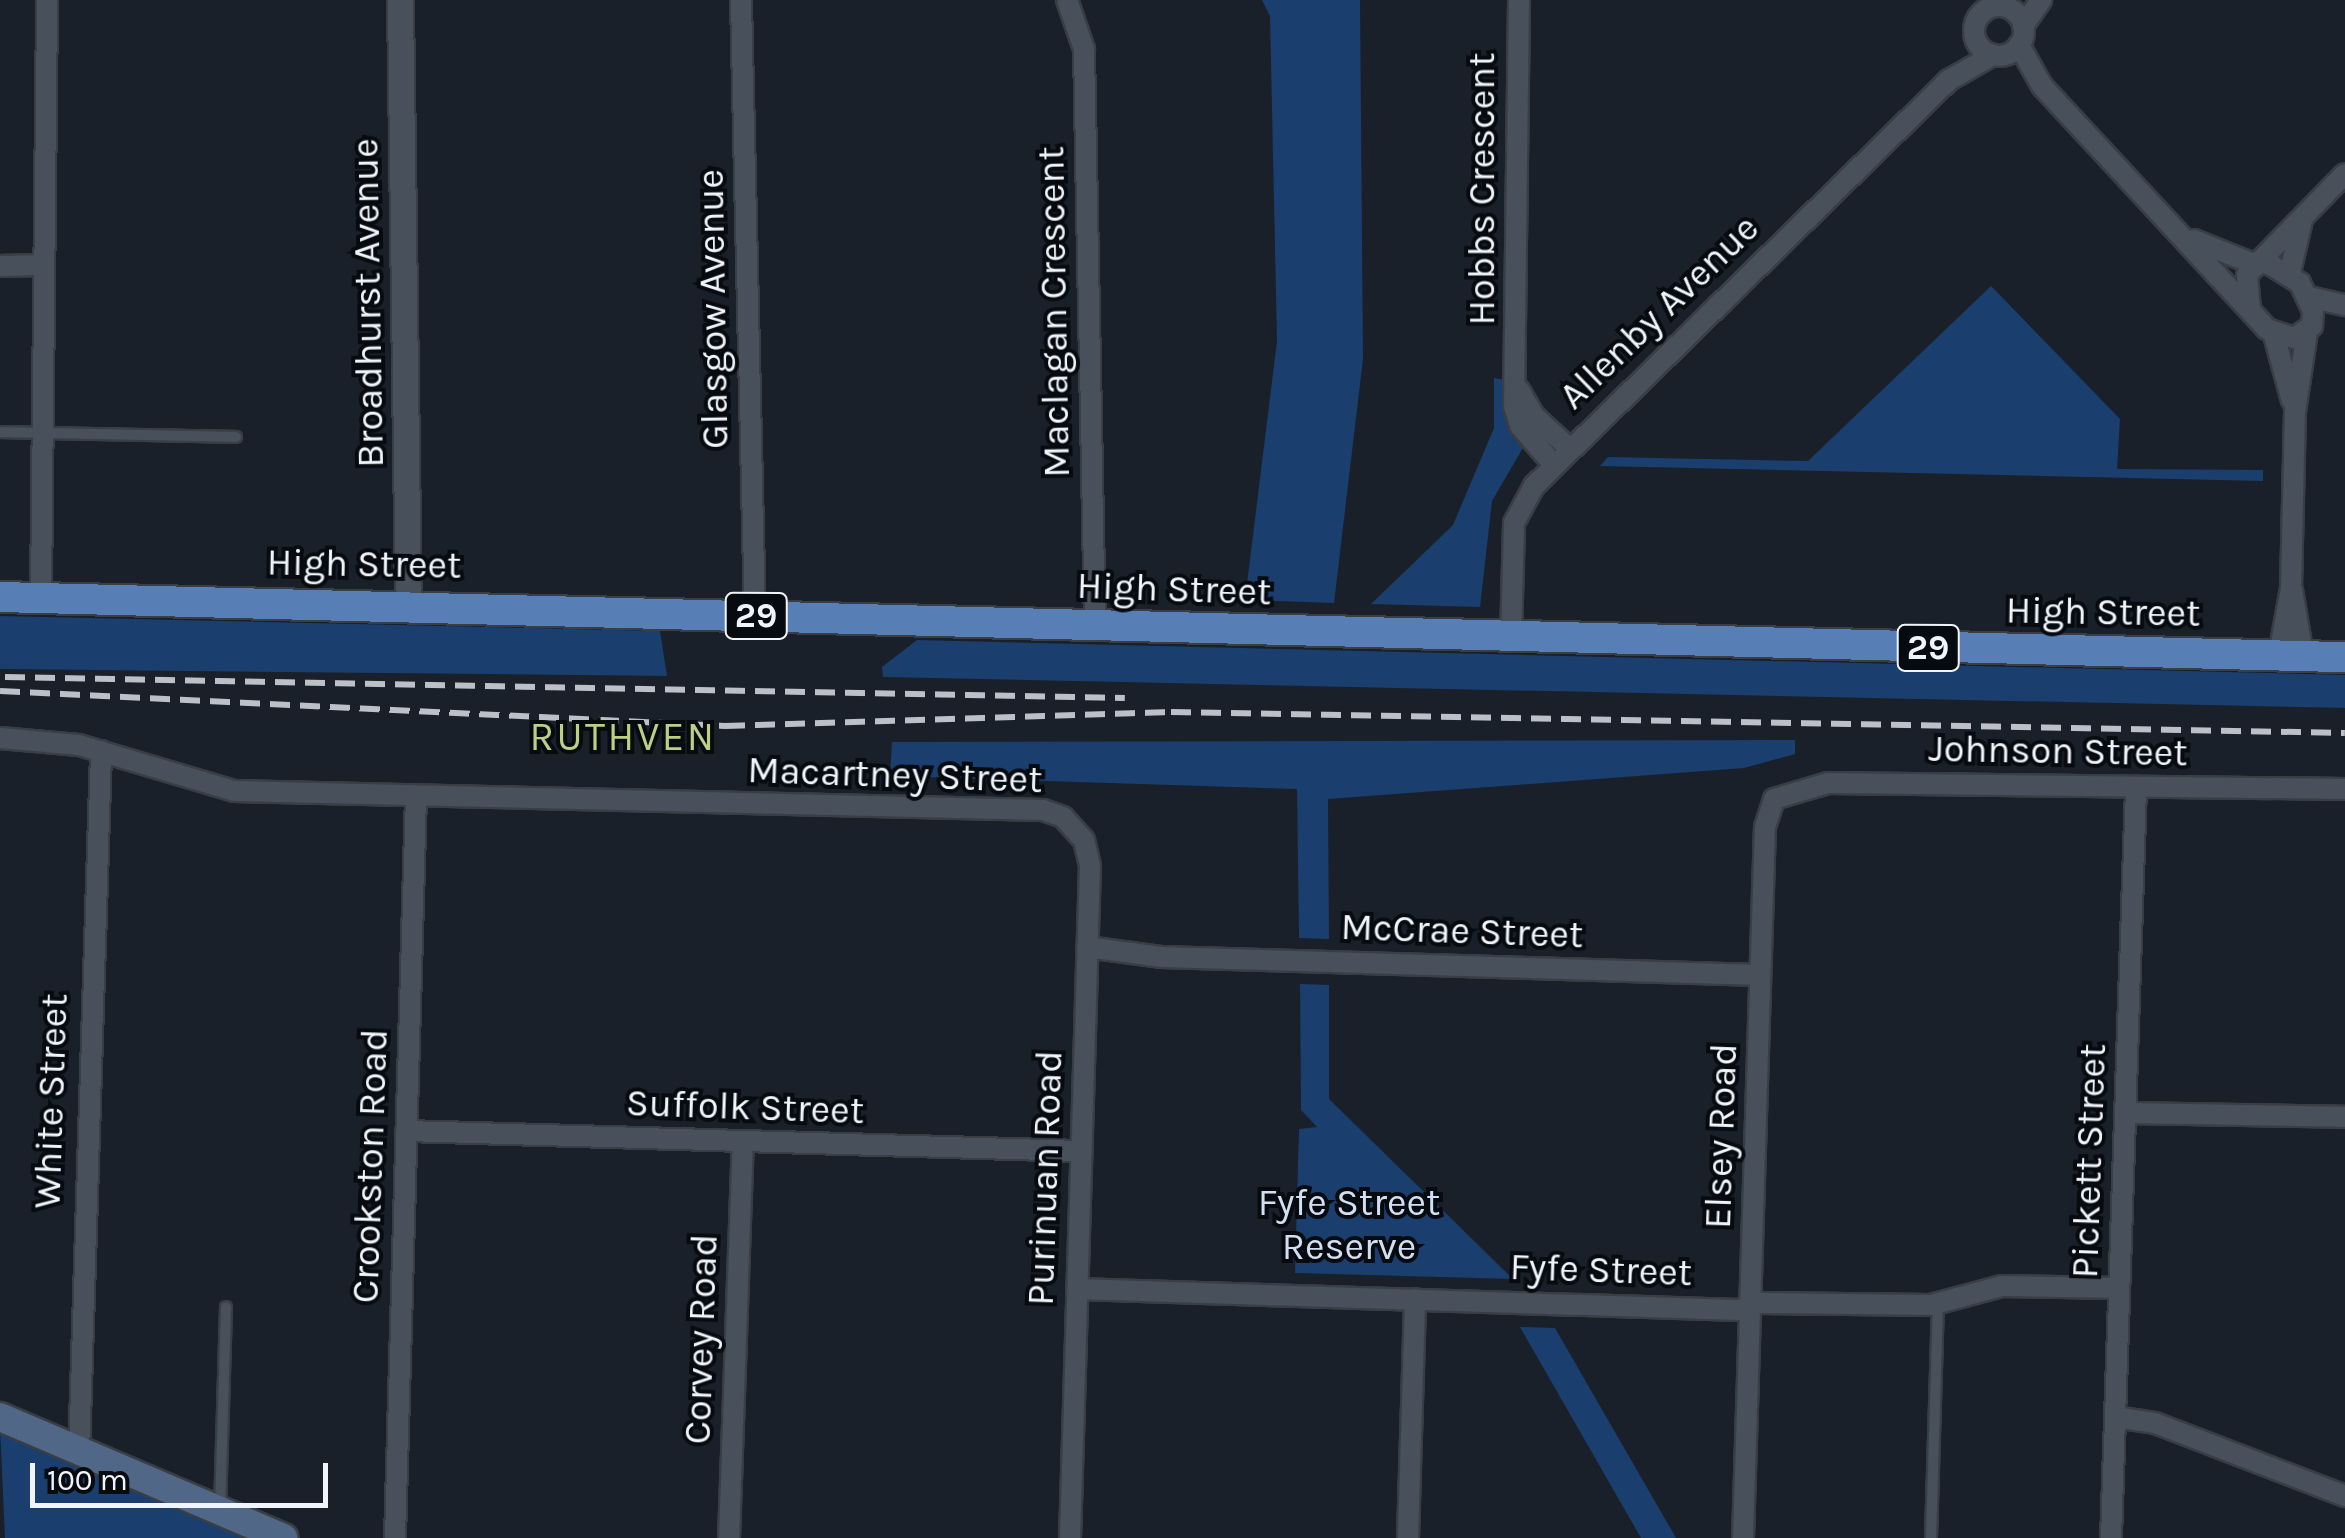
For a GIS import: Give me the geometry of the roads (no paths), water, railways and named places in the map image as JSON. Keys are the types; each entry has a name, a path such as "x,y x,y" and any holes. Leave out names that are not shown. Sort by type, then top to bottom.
{"main road":[{"name":"High Street","path":"0,596 1511,639 2345,657"},
{"path":"0,1418 219,1515 283,1538"}],"street":[{"path":"41,597 47,0"},
{"name":"Broadhurst Avenue","path":"400,0 408,605"},
{"name":"Glasgow Avenue","path":"741,0 755,616"},
{"name":"Maclagan Crescent","path":"1067,0 1084,49 1095,626"},
{"name":"Hobbs Crescent","path":"1518,0 1516,378 1520,426 1554,465"},
{"path":"2021,36 2041,0"},
{"path":"2042,86 2021,36 2001,3 1974,18 1994,56 2042,86 2184,234 2274,336 2295,412"},
{"name":"Allenby Avenue","path":"1949,80 1974,18"},
{"name":"Allenby Avenue","path":"1511,639 1514,523 1526,498 1570,449 1949,80 2021,36"},
{"path":"2250,309 2245,289 2257,264 2345,174"},
{"path":"2290,272 2304,213"},
{"path":"2184,234 2257,264 2290,272 2309,296 2345,305"},
{"path":"0,266 44,265"},
{"path":"2291,656 2295,412 2309,329 2309,296"},
{"path":"2274,336 2309,329 2345,315"},
{"name":"Hobbs Crescent","path":"1516,378 1534,416 1570,449"},
{"name":"Macartney Street","path":"0,738 101,751 234,791 1043,810 1073,824"},
{"name":"White Street","path":"79,1453 101,751"},
{"name":"Johnson Street","path":"1774,799 1828,784 2345,789"},
{"name":"Pickett Street","path":"2111,1538 2136,787"},
{"name":"Crookston Road","path":"395,1538 416,796"},
{"name":"Elsey Road","path":"1743,1538 1765,827 1774,799"},
{"name":"Purinuan Road","path":"1070,1538 1090,857 1073,824"},
{"name":"McCrae Street","path":"1087,955 1760,975"},
{"path":"2125,1114 2345,1117"},
{"name":"Suffolk Street","path":"406,1131 1081,1152"},
{"name":"Corvey Road","path":"729,1538 743,1143"},
{"name":"Fyfe Street","path":"1077,1289 1751,1306 1938,1304 2002,1286 2119,1288"},
{"path":"1408,1538 1416,1299"},
{"path":"2115,1417 2154,1423 2345,1496"}],"lane":[{"path":"0,432 236,436"},
{"path":"1930,1538 1938,1304"},
{"path":"219,1515 226,1486 226,1306"}],"railway":[{"path":"5,677 1125,698"},
{"path":"0,691 725,726 1171,712 2345,733"}],"district":[{"name":"RUTHVEN","path":"623,737"}],"park label":[{"name":"Fyfe Street Reserve","path":"1349,1225"}]}
